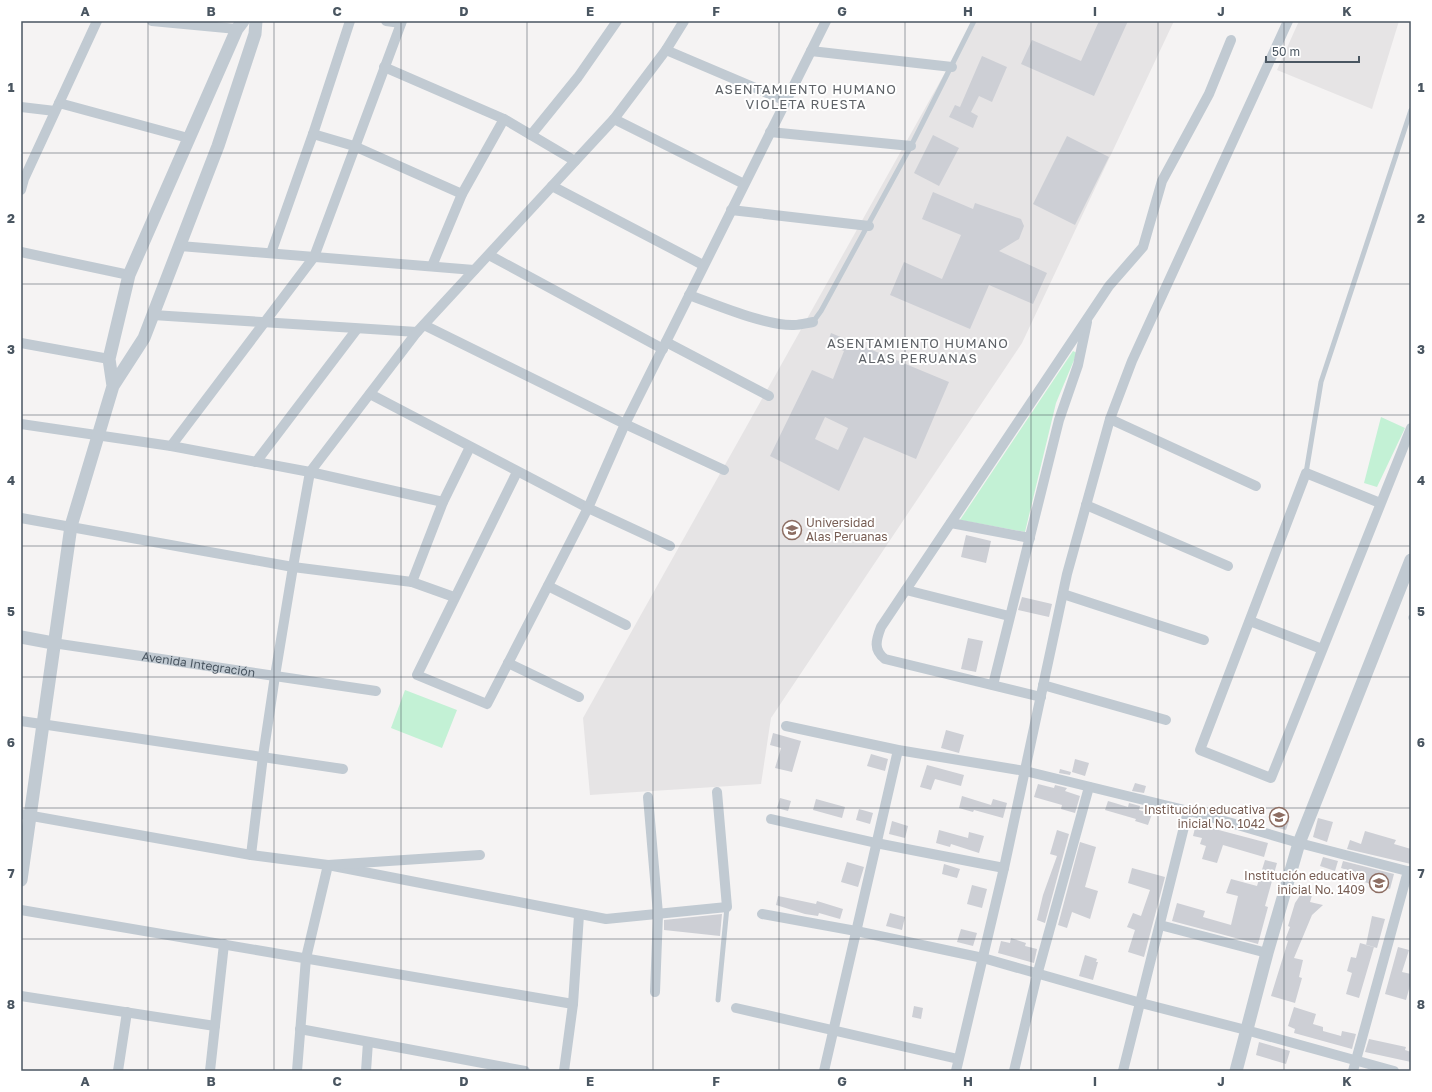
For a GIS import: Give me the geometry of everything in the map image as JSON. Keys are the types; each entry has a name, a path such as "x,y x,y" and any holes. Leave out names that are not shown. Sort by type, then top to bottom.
{"street":[{"path":"21,190 23,178 97,21"},
{"path":"113,386 109,359 129,275 188,138 240,25 152,21"},
{"path":"21,880 26,815 44,724 53,643 71,526 113,386 144,338 218,146 255,34 256,21"},
{"path":"271,253 313,134 350,21"},
{"path":"171,446 314,257 401,22 386,21"},
{"path":"531,135 578,77 617,21"},
{"path":"251,855 263,756 275,676 310,472 420,328 614,119 666,50 684,21"},
{"path":"517,472 454,597 417,675 487,704 588,508 625,424 826,21"},
{"path":"956,1071 1004,868 1063,594 1110,419 1132,361 1288,21"},
{"path":"1041,696 885,660 878,654 876,643 881,627 1087,318 1109,286 1143,247 1162,181 1209,94 1231,40"},
{"path":"666,50 786,101"},
{"path":"811,51 952,67"},
{"path":"384,67 504,119 575,161"},
{"path":"21,107 57,107 188,138"},
{"path":"432,266 462,194 504,119"},
{"path":"614,119 744,184"},
{"path":"770,132 911,146"},
{"path":"313,134 354,146 462,194"},
{"path":"552,186 704,265"},
{"path":"731,210 869,226"},
{"path":"180,246 474,270"},
{"path":"21,252 129,275"},
{"path":"488,255 769,396"},
{"path":"689,295 744,314 780,324 795,325 813,322"},
{"path":"153,315 357,328 420,328 724,470"},
{"path":"993,685 1059,420 1078,365 1087,318"},
{"path":"256,462 357,328"},
{"path":"21,343 109,359"},
{"path":"370,394 588,508 670,546"},
{"path":"1110,419 1256,486"},
{"path":"21,424 171,446 310,472 443,502"},
{"path":"1380,503 1306,473 1200,750 1272,778 1411,428"},
{"path":"412,582 443,502 470,447"},
{"path":"1086,505 1228,566"},
{"path":"21,518 293,567 412,582 454,597"},
{"path":"951,523 1030,538"},
{"path":"1236,1071 1267,953 1299,843 1411,560"},
{"path":"548,586 626,625"},
{"path":"906,590 1009,616"},
{"path":"1063,594 1204,640"},
{"path":"1250,621 1322,649"},
{"name":"Avenida Integración","path":"21,637 376,691"},
{"path":"508,663 579,697"},
{"path":"1043,685 1166,720"},
{"path":"21,721 343,769"},
{"path":"786,726 898,750 1025,772 1188,811 1299,843 1410,872 1353,1071"},
{"path":"824,1071 898,750"},
{"path":"1014,1071 1038,974 1089,787"},
{"path":"26,815 251,855 328,865 579,915 606,919 727,907 717,792"},
{"path":"648,797 658,914 655,992"},
{"path":"1123,1071 1141,1004 1188,811"},
{"path":"771,819 876,843 1004,868"},
{"path":"328,865 480,855"},
{"path":"297,1071 306,958 328,865"},
{"path":"21,910 573,1004"},
{"path":"762,914 856,931 983,958 1141,1004 1246,1030 1394,1071"},
{"path":"564,1071 573,1004 579,915"},
{"path":"1160,925 1267,953"},
{"path":"210,1071 224,944"},
{"path":"21,996 215,1026"},
{"path":"736,1008 958,1059"},
{"path":"118,1071 127,1012"},
{"path":"300,1029 482,1067 525,1071"},
{"path":"366,1071 368,1042"}],"lane":[{"path":"813,322 821,311 869,226 952,67 974,21"},
{"path":"1306,473 1320,382 1411,110"},
{"path":"718,1000 727,907"}],"shaded area":[{"name":"Universidad Alas Peruanas","path":"974,21 1174,21 1022,343 771,718 761,784 590,795 583,718"},
{"path":"1299,21 1399,21 1372,109 1277,70"}],"green space":[{"path":"1073,351 1077,353 1056,403 1025,532 960,520"},
{"path":"1381,417 1405,428 1377,487 1364,483"},
{"path":"405,690 457,710 442,748 391,728"}],"building":[{"path":"1099,21 1128,21 1094,96 1021,64 1032,40 1081,61"},
{"path":"982,56 1007,67 992,102 979,96 971,112 978,116 973,128 949,117 955,105 960,107"},
{"path":"933,135 959,148 939,186 914,173"},
{"path":"1067,136 1109,157 1075,225 1033,204"},
{"path":"933,192 973,209 975,203 1021,219 1024,226 1019,239 999,251 1047,273 1033,304 989,285 970,329 890,295 904,262 942,279 961,235 922,219"},
{"path":"831,333 949,382 916,459 864,437 839,491 770,456 812,370 833,379 844,351 827,344","holes":["825,417 848,428 838,450 815,439"]},
{"path":"966,535 991,541 986,563 961,557"},
{"path":"1022,597 1052,604 1049,617 1018,610"},
{"path":"968,638 983,641 976,672 961,669"},
{"path":"946,730 964,735 959,753 941,748"},
{"path":"773,733 801,741 792,772 775,768 781,748 770,745"},
{"path":"871,754 888,759 885,771 867,766"},
{"path":"1075,759 1089,763 1085,776 1072,772"},
{"path":"927,765 964,775 961,786 935,779 931,790 920,787"},
{"path":"1060,769 1071,772 1070,775 1059,773"},
{"path":"1135,783 1146,786 1144,793 1132,791"},
{"path":"1038,784 1054,788 1055,785 1067,788 1065,791 1080,796 1075,813 1061,809 1062,805 1034,797"},
{"path":"962,796 991,805 993,799 1007,803 1003,818 974,810 973,812 959,808"},
{"path":"780,798 791,801 788,811 777,808"},
{"path":"816,799 845,807 842,818 813,810"},
{"path":"1108,801 1128,807 1129,803 1140,806 1139,810 1152,814 1148,825 1135,821 1136,819 1105,810"},
{"path":"859,809 873,813 870,824 856,820"},
{"path":"1277,818 1289,821 1286,830 1274,827"},
{"path":"1318,818 1333,822 1327,842 1313,837"},
{"path":"892,821 908,826 905,838 889,834"},
{"path":"1196,824 1268,843 1264,857 1223,845 1217,863 1202,859 1206,846 1200,844 1202,838 1193,836"},
{"path":"939,830 968,838 969,832 984,836 979,853 951,844 950,847 936,843"},
{"path":"1057,830 1069,834 1045,923 1037,920 1043,895 1057,856 1050,854"},
{"path":"1365,831 1396,840 1394,844 1411,849 1411,864 1347,849 1350,840 1361,844"},
{"path":"1080,842 1096,847 1085,887 1098,891 1090,919 1072,912 1067,928 1058,925"},
{"path":"1323,857 1338,861 1335,871 1320,866"},
{"path":"1265,860 1277,863 1265,906 1268,907 1258,944 1172,921 1177,903 1205,911 1203,917 1231,925 1238,896 1226,893 1231,879 1257,886"},
{"path":"1343,861 1394,874 1390,889 1364,882 1365,876 1341,868"},
{"path":"847,862 864,867 858,887 841,882"},
{"path":"944,864 960,869 957,878 942,874"},
{"path":"1132,868 1165,877 1144,957 1128,952 1135,930 1127,927 1133,913 1141,916 1150,890 1128,883"},
{"path":"972,885 987,889 982,908 967,904"},
{"path":"1302,889 1313,892 1310,902 1323,905 1312,915 1294,958 1303,960 1299,977 1302,978 1295,1003 1271,996 1288,941 1285,940 1290,927 1288,926 1295,903"},
{"path":"778,896 816,904 817,901 843,909 840,919 819,913 818,916 805,914 776,905"},
{"path":"890,913 905,917 902,930 886,926"},
{"path":"722,914 720,936 664,930 664,920"},
{"path":"1372,916 1385,919 1377,948 1366,945"},
{"path":"961,929 977,933 973,946 957,942"},
{"path":"1011,938 1026,943 1025,946 1037,949 1034,963 998,953 1001,941 1010,943"},
{"path":"1360,943 1374,947 1359,998 1346,994 1352,973 1347,971 1351,957 1356,958"},
{"path":"1398,947 1409,950 1402,972 1411,974 1411,982 1406,1000 1385,994"},
{"path":"1085,955 1097,959 1096,962 1098,962 1093,980 1079,976"},
{"path":"914,1006 923,1008 921,1019 912,1017"},
{"path":"1294,1007 1316,1014 1313,1024 1323,1027 1323,1031 1341,1036 1342,1031 1356,1034 1352,1049 1294,1033 1295,1029 1288,1026"},
{"path":"1369,1039 1406,1047 1405,1050 1411,1052 1411,1062 1365,1052"},
{"path":"1259,1042 1290,1051 1286,1064 1256,1055"}],"place":[{"name":"Universidad Alas Peruanas","path":"792,530"},
{"name":"Institución educativa inicial No. 1042","path":"1279,817"},
{"name":"Institución educativa inicial No. 1409","path":"1379,883"}],"district":[{"name":"ASENTAMIENTO HUMANO VIOLETA RUESTA","path":"806,96"},
{"name":"ASENTAMIENTO HUMANO ALAS PERUANAS","path":"918,350"}]}
